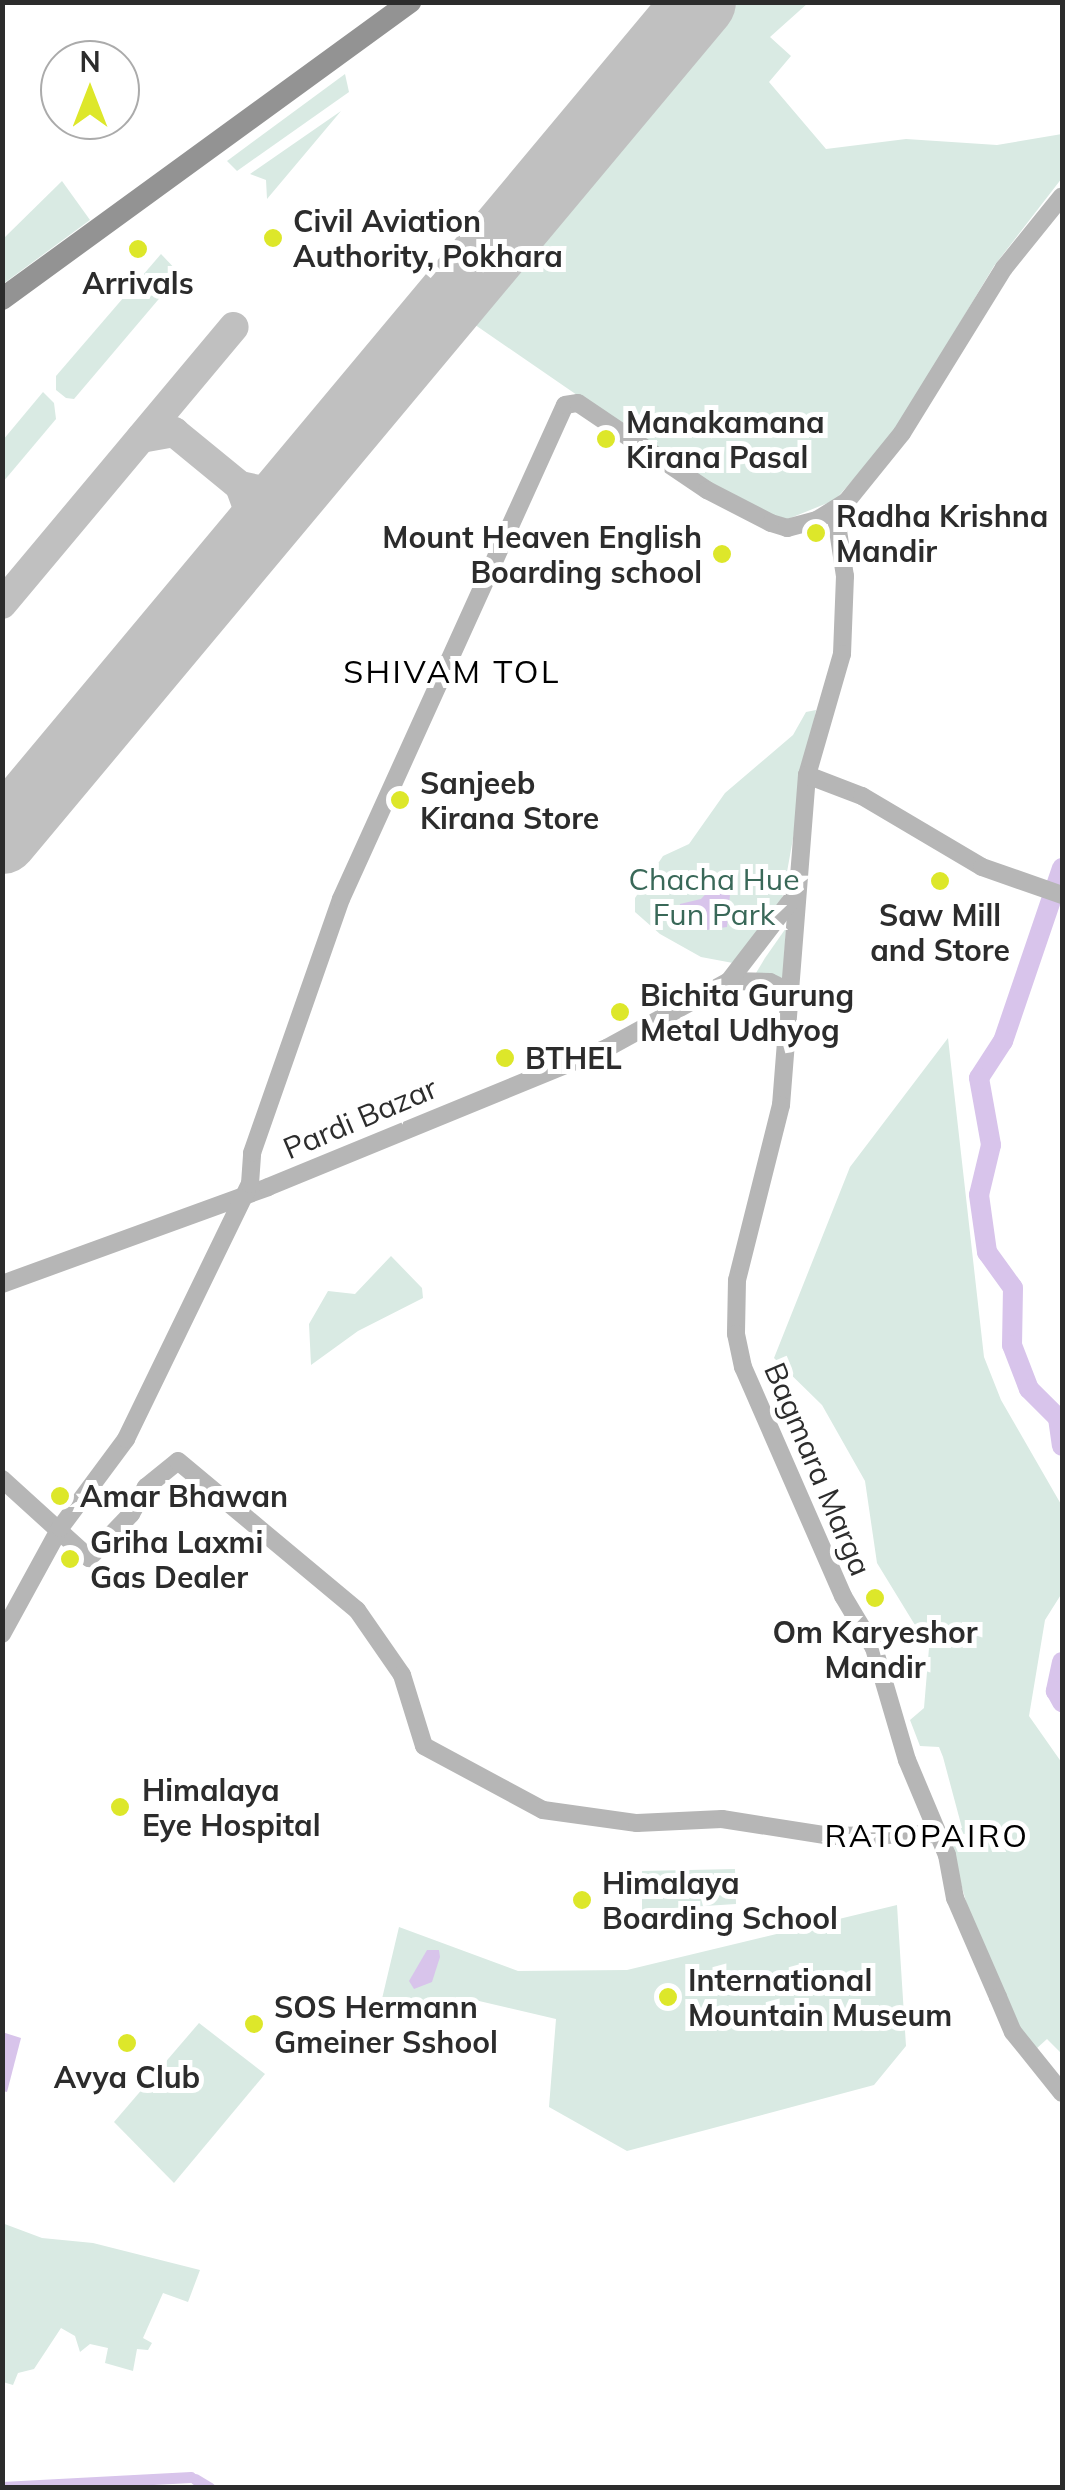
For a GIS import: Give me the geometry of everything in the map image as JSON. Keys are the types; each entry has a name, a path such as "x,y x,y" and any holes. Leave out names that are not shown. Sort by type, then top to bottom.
{"highway":[{"path":"2,299 410,2"}],"main road":[{"path":"2,1634 60,1528 126,1439 246,1194 252,1152 341,900 565,405 578,403 707,490 772,523 804,526 834,512 902,433 1004,268 1062,196"},
{"name":"Bagmara Marga","path":"834,512 845,576 842,654 807,775 793,993 770,1170 737,1280 736,1334 743,1367 842,1596 874,1648 906,1760 938,1834 955,1898 1013,2032 1062,2093"},
{"path":"807,775 862,796 982,867 1062,895"},
{"name":"Pardi Bazar","path":"2,1284 246,1194 607,1048 730,982 798,890"},
{"path":"730,982 770,982 793,993"},
{"path":"2,1479 89,1558 131,1514 146,1487 178,1461 357,1610 402,1675 424,1746 544,1810 637,1823 722,1819 830,1836 938,1834"}],"green space":[{"path":"737,3 808,3 770,37 791,56 769,82 826,149 906,139 997,145 1062,134 1062,178 994,266 892,436 835,500 783,521 712,488 468,320"},
{"path":"345,74 349,92 237,171 227,161"},
{"path":"341,111 267,199 266,180 250,174"},
{"path":"62,181 90,220 3,284 3,239"},
{"path":"161,254 180,274 74,399 66,398 56,390 56,376"},
{"path":"43,392 54,403 56,419 3,482 3,440"},
{"name":"Chacha Hue Fun Park","path":"816,710 782,900 733,963 701,957 660,934 635,912 635,898 663,856 689,844 725,793 793,735 806,712"},
{"path":"786,928 783,978 756,973 765,958"},
{"path":"948,1038 984,1357 1001,1400 1062,1506 1062,1593 1045,1620 1029,1716 1062,1763 1062,2054 1047,2039 1036,2049 1021,2029 973,1926 946,1831 962,1828 943,1757 939,1747 920,1746 910,1720 924,1708 929,1648 877,1563 865,1481 822,1405 774,1358 850,1167"},
{"path":"391,1256 422,1288 423,1298 358,1331 311,1365 309,1324 328,1291 355,1294"},
{"path":"735,1869 736,1904 642,1910 642,1871"},
{"path":"897,1905 906,2046 874,2085 627,2151 549,2107 556,2019 462,1997 381,2003 399,1927 518,1971 627,1970"},
{"path":"199,2023 265,2074 174,2183 114,2122"},
{"path":"2,2223 42,2238 93,2243 200,2270 188,2302 163,2293 143,2338 152,2343 148,2350 137,2349 133,2371 105,2363 108,2348 90,2344 80,2352 75,2336 61,2328 34,2369 18,2373 13,2385 3,2382"}],"shaded area":[{"path":"713,886 730,894 727,927 706,930 678,913 680,904 701,899"},
{"path":"427,1950 439,1950 432,1982 414,1989 409,1981"},
{"path":"2,2032 21,2038 7,2092 3,2091"}],"waterway":[{"path":"1062,868 1003,1041 979,1078 991,1145 979,1195 987,1252 1013,1288 1012,1345 1029,1389 1058,1418 1062,1446"},
{"path":"1062,1662 1056,1691 1062,1702"},
{"path":"2,2487 191,2477"},
{"path":"195,2479 210,2488"}],"taxiway":[{"path":"2,604 234,327"},
{"path":"141,438 174,432 240,486 253,522 240,552"},
{"path":"240,486 274,493 306,474"},
{"path":"2,810 36,797"}],"runway":[{"path":"2,838 700,2"}],"place":[{"name":"Civil Aviation Authority, Pokhara","path":"273,238"},
{"name":"Arrivals","path":"138,249"},
{"name":"Manakamana Kirana Pasal","path":"606,439"},
{"name":"Radha Krishna Mandir","path":"816,533"},
{"name":"Mount Heaven English Boarding school","path":"722,554"},
{"name":"Sanjeeb Kirana Store","path":"400,800"},
{"name":"Saw Mill and Store","path":"940,881"},
{"name":"Bichita Gurung Metal Udhyog","path":"620,1012"},
{"name":"BTHEL","path":"505,1058"},
{"name":"Amar Bhawan","path":"60,1496"},
{"name":"Griha Laxmi Gas Dealer","path":"70,1559"},
{"name":"Om Karyeshor Mandir","path":"875,1598"},
{"name":"Himalaya Eye Hospital","path":"120,1807"},
{"name":"Himalaya Boarding School","path":"582,1900"},
{"name":"International Mountain Museum","path":"668,1997"},
{"name":"SOS Hermann Gmeiner Sshool","path":"254,2024"},
{"name":"Avya Club","path":"127,2043"}],"district":[{"name":"SHIVAM TOL","path":"452,671"},
{"name":"RATOPAIRO","path":"927,1835"}]}
